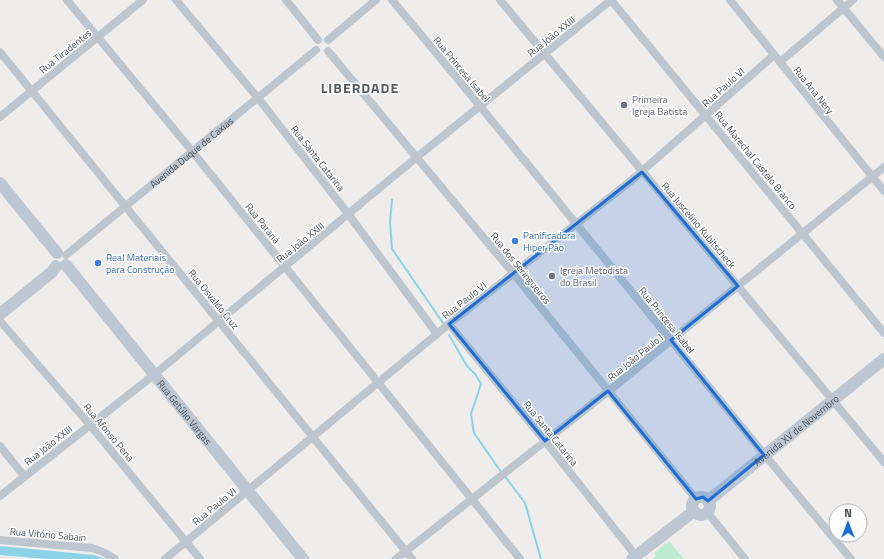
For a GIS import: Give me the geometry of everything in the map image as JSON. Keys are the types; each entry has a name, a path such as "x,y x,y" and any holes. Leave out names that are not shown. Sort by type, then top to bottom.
{"street":[{"name":"Rua Paraná","path":"67,0 192,151 520,559"},
{"name":"Rua Tiradentes","path":"0,117 143,0"},
{"name":"Rua Santa Catarina","path":"176,0 258,98 349,215 436,334"},
{"path":"286,0 318,40"},
{"path":"328,40 376,0"},
{"name":"Rua Princesa Isabel","path":"392,0 764,455 851,559"},
{"name":"Rua Juscelino Kubitscheck","path":"500,0 544,55 884,462"},
{"name":"Rua João XXIII","path":"0,496 155,374 349,215 417,157 611,0"},
{"name":"Rua Marechal Castelo Branco","path":"611,0 884,333"},
{"name":"Rua Ana Nery","path":"730,0 884,192"},
{"path":"837,0 884,57"},
{"path":"780,62 853,0"},
{"path":"318,40 324,38 328,40"},
{"path":"318,40 316,50 321,53 328,51 330,46 328,40"},
{"name":"Avenida Duque de Caxias","path":"0,304 47,266 60,260 316,50"},
{"name":"Rua dos Seringueiros","path":"328,51 513,273 608,391 695,505"},
{"name":"Rua Osvaldo Cruz","path":"0,52 314,436 412,559"},
{"name":"Rua Paulo VI","path":"165,559 248,492 436,334 642,172 774,55"},
{"name":"Rua João Paulo I","path":"396,559 608,391 884,167"},
{"name":"Rua Getúlio Vargas","path":"0,183 60,260 155,374 303,559"},
{"name":"Avenida Duque de Caxias","path":"0,314 52,272 60,260"},
{"name":"Rua Afonso Pena","path":"0,321 90,425 200,559"},
{"name":"Rua Santa Catarina","path":"449,324 545,441 634,558"},
{"name":"Avenida XV de Novembro","path":"707,506 764,455 884,359"},
{"path":"0,446 24,476"},
{"path":"634,558 695,505 699,514 707,506 744,559"},
{"name":"Rua Vitório Sabain","path":"0,540 92,548 115,559"}],"highlighted area":[{"path":"642,172 738,286 671,340 764,455 708,501 703,497 696,499 608,391 545,441 449,324"}],"green space":[{"path":"669,541 684,559 652,559 656,556 654,553"}],"water":[{"path":"0,546 94,555 105,559 47,559 0,555"}],"waterway":[{"path":"392,200 390,222 392,249 443,323"},
{"path":"449,335 467,366 475,374 481,384 471,414 474,433 501,472"},
{"path":"504,475 525,503 541,559"}],"place":[{"name":"Primeira Igreja Batista","path":"624,105"},
{"name":"Panificadora Hiper Pão","path":"515,241"},
{"name":"Real Materiais para Construção","path":"98,263"},
{"name":"Igreja Metodista do Brasil","path":"552,276"}],"district":[{"name":"LIBERDADE","path":"360,88"}]}
